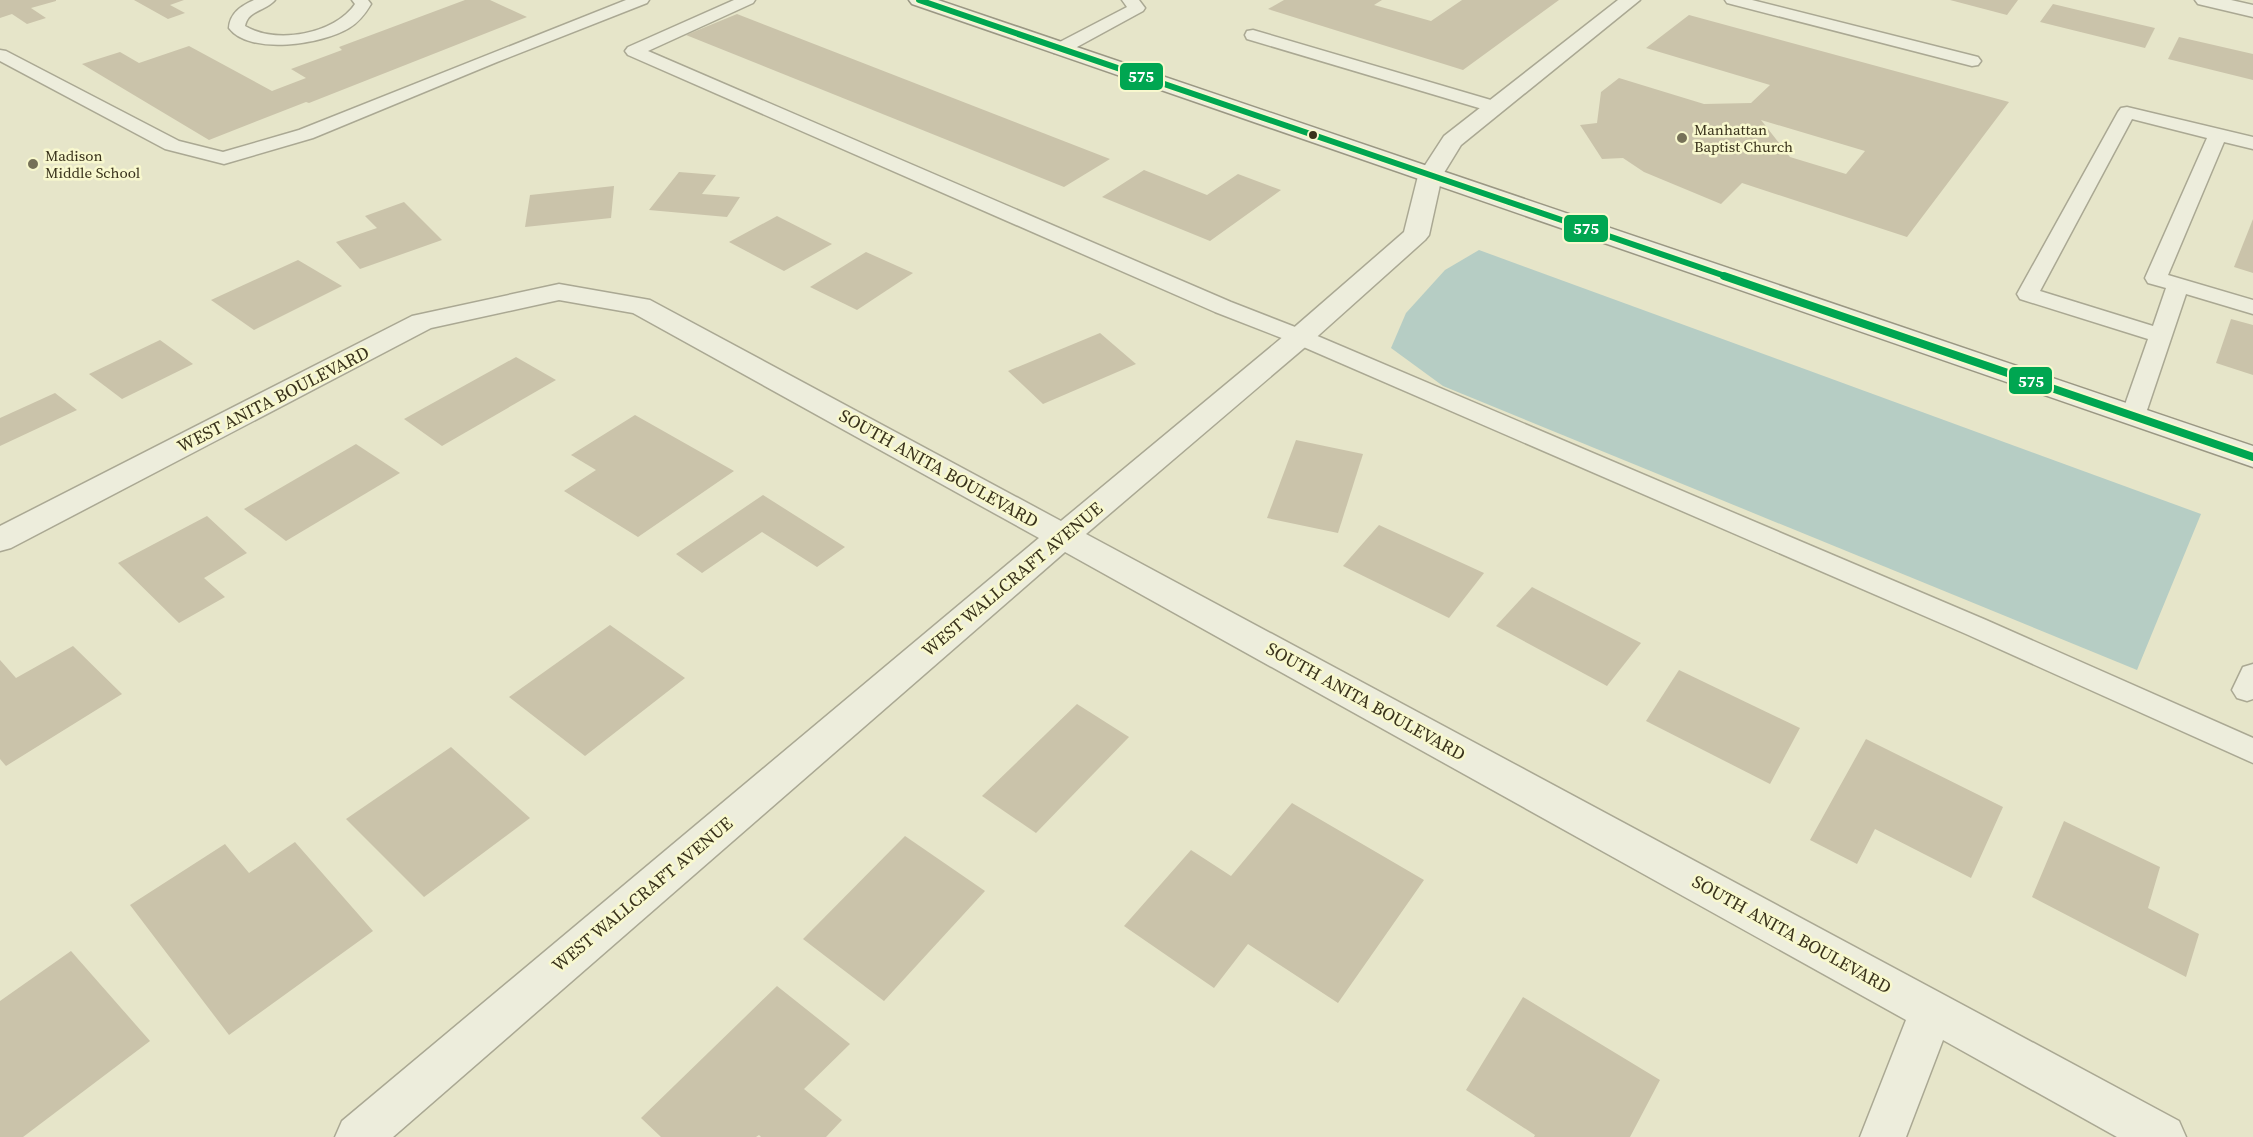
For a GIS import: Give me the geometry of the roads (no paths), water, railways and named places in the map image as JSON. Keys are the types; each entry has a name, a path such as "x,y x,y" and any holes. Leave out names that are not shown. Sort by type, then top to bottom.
{"street":[{"path":"919,0 2253,457"},
{"name":"WEST WALLCRAFT AVENUE","path":"358,1137 1300,337 1416,235 1430,176 1452,141 1630,0"},
{"path":"2205,0 2253,11"},
{"name":"SOUTH ANITA BOULEVARD","path":"559,292 641,306 2163,1137"},
{"name":"WEST ANITA BOULEVARD","path":"0,540 422,322 559,292"},
{"path":"1883,1137 1932,1010"}],"lane":[{"path":"267,0 242,14 237,21 237,28 243,34 270,40 314,35 351,21 360,12 363,4 360,0"},
{"path":"0,55 172,145 224,158 306,134 640,0"},
{"path":"747,0 634,51 1223,307 1300,337 1976,627 2253,751"},
{"path":"1060,49 1137,8 1130,0"},
{"path":"1732,0 1972,62"},
{"path":"1253,35 1495,107"},
{"path":"2160,336 2028,294 2127,111 2253,143"},
{"path":"2218,135 2156,278 2253,307"},
{"path":"2133,416 2178,285"}],"place":[{"name":"Manhattan Baptist Church","path":"1682,138"},
{"name":"Madison Middle School","path":"33,164"}]}
